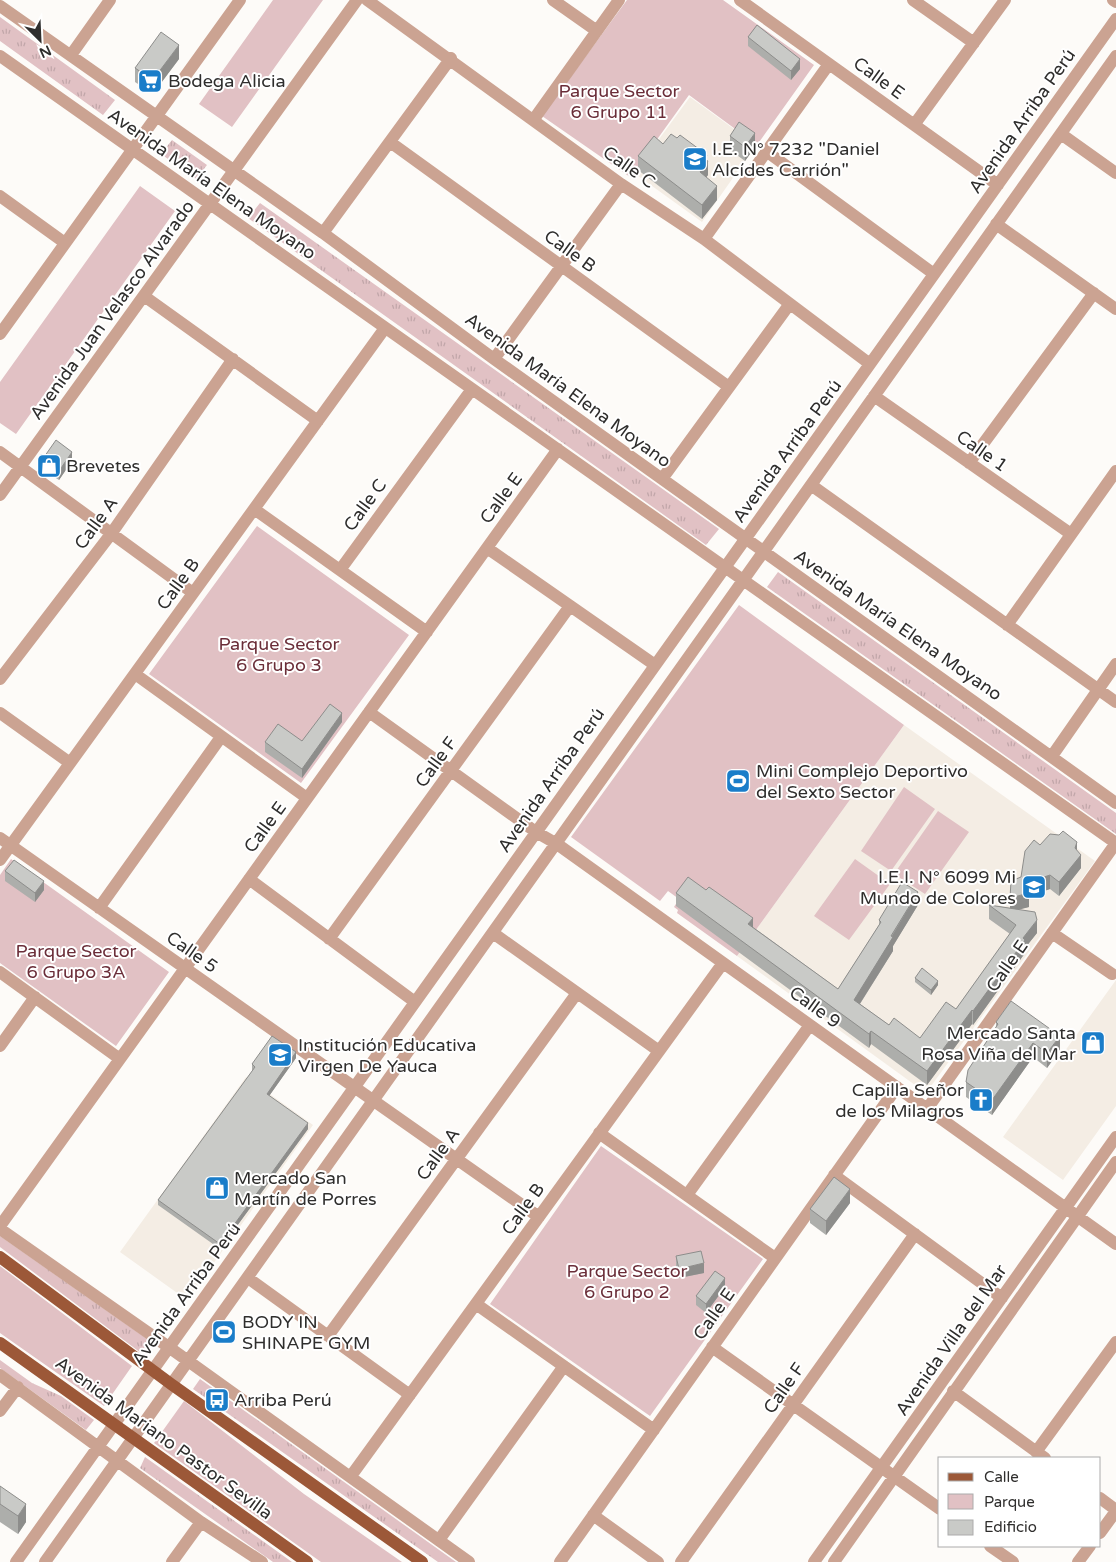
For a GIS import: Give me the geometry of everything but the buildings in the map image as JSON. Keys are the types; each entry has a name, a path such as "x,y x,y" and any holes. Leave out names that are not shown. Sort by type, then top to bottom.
{"main road":[{"path":"0,1257 153,1371 422,1562"},
{"name":"Avenida Mariano Pastor Sevilla","path":"0,1343 307,1562"}],"street":[{"path":"71,56 110,0"},
{"path":"0,334 240,0"},
{"name":"Avenida Juan Velasco Alvarado","path":"0,495 235,172 357,0"},
{"name":"Calle C","path":"367,0 451,58 621,184 704,240 870,364"},
{"path":"553,0 597,31"},
{"path":"534,119 620,0"},
{"name":"Calle E","path":"741,0 998,186"},
{"path":"913,0 974,43"},
{"path":"914,125 1005,0"},
{"name":"Avenida María Elena Moyano","path":"0,6 323,233 494,359 1116,803"},
{"name":"Avenida Arriba Perú","path":"45,1562 248,1278 364,1094 415,1002 1116,19"},
{"name":"Avenida María Elena Moyano","path":"0,56 1116,843"},
{"name":"Avenida Arriba Perú","path":"16,1562 170,1348 364,1094 493,933 1116,56"},
{"path":"323,233 451,58"},
{"path":"704,240 829,64"},
{"path":"1061,134 1116,173"},
{"name":"Calle B","path":"390,142 729,387"},
{"path":"766,151 934,274"},
{"path":"494,359 621,184"},
{"path":"0,196 65,243"},
{"path":"996,224 1116,309"},
{"path":"969,463 1094,293"},
{"path":"144,296 318,420"},
{"path":"662,479 789,305"},
{"name":"Calle B","path":"0,860 385,328"},
{"name":"Calle A","path":"0,679 111,534 233,359"},
{"name":"Calle C","path":"340,570 472,388"},
{"name":"Calle 1","path":"874,396 1071,534"},
{"name":"Calle E","path":"0,1228 558,449"},
{"path":"0,452 193,593"},
{"path":"1007,625 1116,470"},
{"path":"811,485 1116,702"},
{"path":"254,508 427,632"},
{"path":"487,548 655,665"},
{"name":"Calle F","path":"329,939 570,606"},
{"path":"1052,756 1116,664"},
{"path":"134,674 307,798"},
{"name":"Calle 9","path":"369,712 536,832 558,844 1116,1244"},
{"path":"0,713 70,763"},
{"path":"99,908 221,737"},
{"name":"Calle 5","path":"0,838 539,1217"},
{"name":"Calle E","path":"927,1109 1008,1004 1052,933 1116,843"},
{"path":"249,879 415,1002"},
{"path":"493,933 659,1052"},
{"path":"1052,933 1112,974"},
{"name":"Calle B","path":"351,1476 723,963"},
{"path":"0,972 120,1059"},
{"name":"Calle A","path":"328,1336 577,993"},
{"path":"0,1046 35,997"},
{"path":"687,1196 810,1025"},
{"name":"Calle E","path":"560,1562 896,1087"},
{"path":"599,1133 775,1258"},
{"name":"Avenida Villa del Mar","path":"814,1562 953,1391 1071,1212 1116,1137"},
{"name":"Avenida Villa del Mar","path":"834,1562 887,1472 1002,1298 1071,1212 1116,1162"},
{"path":"834,1175 1002,1298"},
{"path":"0,1228 351,1476 469,1562"},
{"name":"Calle F","path":"681,1562 915,1234"},
{"path":"248,1278 410,1395"},
{"path":"476,1304 654,1430"},
{"path":"953,1391 1040,1455 1116,1342"},
{"path":"712,1347 938,1508"},
{"path":"438,1540 564,1366"},
{"path":"0,1375 201,1522 262,1562"},
{"path":"0,1411 18,1387"},
{"path":"1101,1499 1116,1510 1101,1532"},
{"path":"593,1515 658,1562"},
{"path":"172,1562 201,1522"},
{"path":"991,1547 1013,1562"},
{"path":"1078,1562 1089,1547"}],"shaded area":[{"name":"I.E. N° 7232 \"Daniel Alcídes Carrión\"","path":"690,97 756,145 702,222 634,173"},
{"path":"904,725 1095,861 926,1093 737,956"},
{"name":"Mercado Santa Rosa Viña del Mar","path":"1116,980 1116,1106 1063,1180 1003,1137"},
{"name":"Mercado San Martín de Porres","path":"246,1077 313,1125 187,1300 120,1252"}],"green space":[{"path":"273,0 323,0 232,127 199,104"},
{"name":"Parque Sector 6 Grupo 11","path":"627,0 723,0 814,65 757,145 689,95 630,177 542,116"},
{"path":"0,17 115,100 103,115 0,41"},
{"path":"172,140 207,165 196,179 161,154"},
{"path":"140,186 175,211 16,434 0,423 0,382"},
{"path":"260,203 719,529 706,545 248,218"},
{"name":"Parque Sector 6 Grupo 3","path":"257,526 409,635 301,783 149,674"},
{"path":"778,572 1116,813 1116,834 767,587"},
{"name":"Mini Complejo Deportivo del Sexto Sector","path":"739,605 904,725 737,956 677,913 678,910 674,907 679,899 668,891 660,901 571,837"},
{"path":"904,787 935,809 891,871 861,851"},
{"path":"938,811 969,832 925,894 894,874"},
{"name":"Parque Sector 6 Grupo 3A","path":"11,859 169,972 116,1046 0,963 0,875"},
{"path":"855,859 890,884 849,940 814,916"},
{"name":"Parque Sector 6 Grupo 2","path":"601,1146 763,1259 650,1416 490,1304"},
{"path":"0,1236 150,1341 141,1353 0,1247"},
{"path":"0,1266 132,1366 104,1406 0,1333"},
{"path":"0,1360 32,1383 61,1396 94,1420 86,1430 0,1368"},
{"path":"200,1379 456,1562 438,1562 193,1389"},
{"path":"184,1401 304,1494 402,1562 321,1562 154,1443"},
{"path":"145,1457 292,1562 273,1562 140,1468"}],"place":[{"name":"Bodega Alicia","path":"150,81"},
{"name":"I.E. N° 7232 \"Daniel Alcídes Carrión\"","path":"695,159"},
{"name":"Brevetes","path":"49,466"},
{"name":"Mini Complejo Deportivo del Sexto Sector","path":"738,781"},
{"name":"I.E.I. N° 6099 Mi Mundo de Colores","path":"1034,887"},
{"name":"Mercado Santa Rosa Viña del Mar","path":"1093,1043"},
{"name":"Institución Educativa Virgen De Yauca","path":"280,1055"},
{"name":"Capilla Señor de los Milagros","path":"981,1100"},
{"name":"Mercado San Martín de Porres","path":"217,1188"},
{"name":"BODY IN SHINAPE GYM","path":"224,1332"},
{"name":"Arriba Perú","path":"217,1400"}]}
